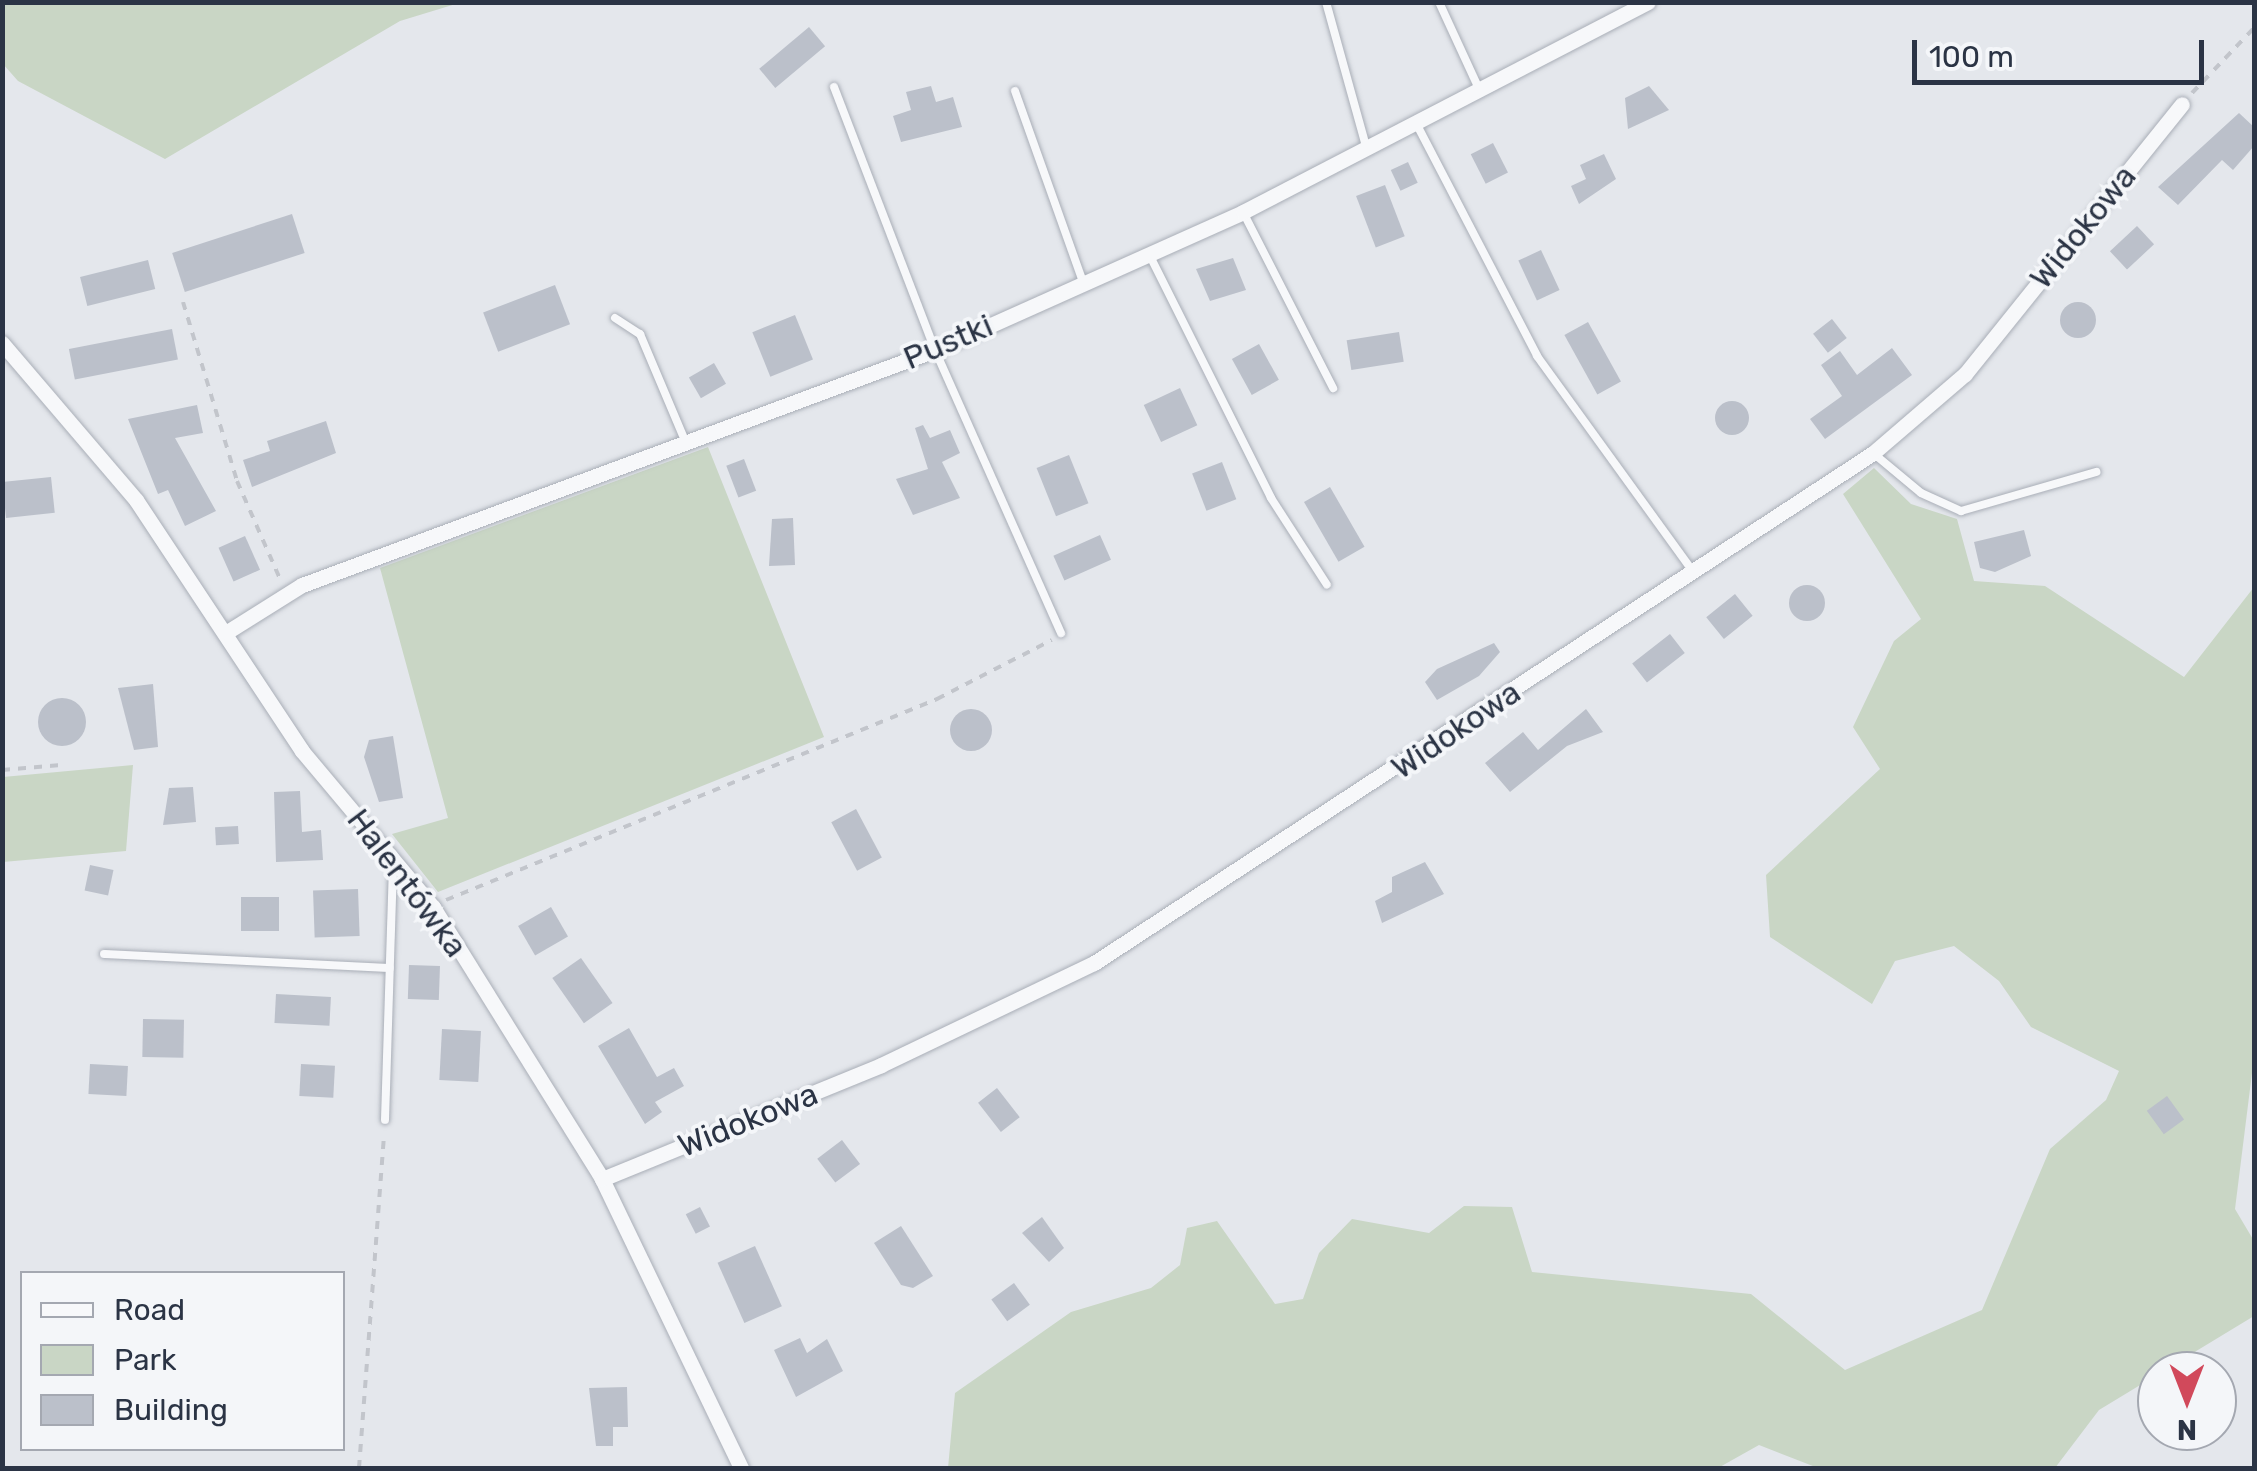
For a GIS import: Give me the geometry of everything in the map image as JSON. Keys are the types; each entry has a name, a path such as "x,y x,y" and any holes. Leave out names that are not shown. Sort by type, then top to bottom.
{"street":[{"name":"Pustki","path":"227,632 287,594 935,350 1243,212 1418,125 1648,2"},
{"name":"Widokowa","path":"602,1179 881,1065 1094,963 1694,574 1873,453 1964,374 2182,104"},
{"name":"Halentówka","path":"2,343 136,500 227,632 302,751 394,854 432,907 602,1179 741,1468"}],"lane":[{"path":"1326,2 1367,150"},
{"path":"1440,2 1480,91"},
{"path":"834,87 935,350 1060,633"},
{"path":"1015,91 1084,282"},
{"path":"1418,125 1537,356 1694,574"},
{"path":"1243,212 1333,388"},
{"path":"1149,254 1271,498 1327,585"},
{"path":"615,318 640,334 686,444"},
{"path":"1873,453 1921,494 1960,511 2096,472"},
{"path":"386,1120 394,854"},
{"path":"104,954 390,968"}],"path":[{"path":"2182,104 2254,28"},
{"path":"183,302 237,482 287,594"},
{"path":"432,907 937,699 1060,633"},
{"path":"2,770 62,765"},
{"path":"360,1468 386,1120"}],"green space":[{"path":"3,2 459,3 400,21 165,159 18,81 3,64"},
{"path":"708,447 824,737 438,892 392,834 448,818 380,568"},
{"path":"1874,468 1911,504 1957,519 1974,581 2045,586 2184,677 2254,587 2254,1057 2235,1209 2254,1241 2254,1316 2196,1351 2137,1351 2137,1387 2099,1410 2055,1468 1818,1468 1759,1445 1718,1468 948,1468 955,1393 1071,1312 1151,1288 1180,1265 1187,1228 1217,1221 1275,1304 1303,1299 1319,1253 1352,1219 1429,1233 1464,1206 1512,1207 1532,1272 1751,1294 1845,1370 1982,1310 2050,1149 2106,1100 2119,1071 2031,1027 1999,981 1954,946 1895,961 1872,1004 1770,937 1766,875 1880,769 1853,727 1894,641 1921,619 1843,494"},
{"path":"133,765 126,851 3,862 3,777"}],"building":[{"path":"809,27 825,46 775,88 759,69"},
{"path":"931,86 936,102 953,97 962,127 901,142 893,116 911,110 906,92"},
{"path":"1649,86 1669,110 1628,129 1625,98"},
{"path":"2239,113 2254,127 2254,146 2233,170 2222,160 2178,205 2158,187"},
{"path":"1493,143 1508,172 1486,184 1471,154"},
{"path":"1604,154 1616,179 1579,204 1571,186 1586,179 1580,165"},
{"path":"1408,162 1418,183 1401,191 1391,170"},
{"path":"1385,185 1405,236 1376,247 1356,196"},
{"path":"292,214 305,253 185,292 172,253"},
{"path":"2137,226 2154,244 2127,270 2110,251"},
{"path":"1541,250 1560,290 1537,300 1518,261"},
{"path":"1233,258 1246,290 1210,301 1196,269"},
{"path":"148,260 155,289 87,306 80,277"},
{"path":"555,285 570,324 498,352 483,313"},
{"path":"2078,302 2090,308 2096,320 2090,332 2078,338 2066,332 2060,320 2066,308"},
{"path":"795,315 813,360 770,377 752,332"},
{"path":"1832,319 1847,338 1828,353 1813,334"},
{"path":"1588,322 1621,381 1597,395 1564,335"},
{"path":"172,329 178,359 75,379 69,349"},
{"path":"1399,332 1404,362 1351,370 1347,340"},
{"path":"1259,344 1279,380 1252,395 1232,359"},
{"path":"1892,348 1912,375 1825,439 1810,419 1842,396 1821,365 1840,351 1857,375"},
{"path":"714,363 726,384 701,398 689,378"},
{"path":"1180,388 1197,425 1161,442 1144,405"},
{"path":"1732,401 1744,406 1749,418 1744,430 1732,435 1720,430 1715,418 1720,406"},
{"path":"197,405 203,433 175,438 216,511 185,526 168,490 158,494 128,419"},
{"path":"326,421 336,453 252,487 243,460 270,451 267,441"},
{"path":"923,425 930,438 950,430 960,453 942,462 960,498 913,515 896,479 928,469 915,428"},
{"path":"1069,455 1088,503 1056,516 1037,468"},
{"path":"744,459 756,491 738,498 726,466"},
{"path":"1222,462 1236,499 1206,511 1192,473"},
{"path":"51,477 55,513 6,518 2,482"},
{"path":"1330,487 1364,547 1339,562 1304,502"},
{"path":"793,518 795,565 769,566 772,519"},
{"path":"2024,530 2031,556 1995,572 1980,568 1974,542"},
{"path":"1100,535 1111,560 1064,580 1053,556"},
{"path":"245,536 260,570 234,582 219,548"},
{"path":"1807,585 1820,590 1825,603 1820,616 1807,621 1794,616 1789,603 1794,590"},
{"path":"1735,594 1753,616 1724,639 1706,617"},
{"path":"1670,634 1685,653 1647,682 1632,664"},
{"path":"1494,643 1500,652 1479,676 1437,700 1425,682 1437,669"},
{"path":"153,684 158,747 134,750 118,688"},
{"path":"62,698 79,705 86,722 79,739 62,746 45,739 38,722 45,705"},
{"path":"971,709 986,715 992,730 986,745 971,751 956,745 950,730 956,715"},
{"path":"1586,709 1603,732 1567,746 1510,792 1485,763 1523,732 1538,750"},
{"path":"393,736 403,798 379,802 364,757 369,740"},
{"path":"193,787 196,822 163,825 169,788"},
{"path":"300,791 302,832 321,830 323,860 276,862 274,792"},
{"path":"856,809 882,858 857,871 831,822"},
{"path":"238,826 239,844 216,845 215,827"},
{"path":"1425,862 1444,894 1382,923 1375,901 1392,892 1392,877"},
{"path":"90,865 113,870 108,895 85,890"},
{"path":"358,889 360,936 315,938 313,891"},
{"path":"241,897 279,897 279,931 241,931"},
{"path":"551,907 568,936 535,955 518,926"},
{"path":"581,958 613,1003 584,1023 552,978"},
{"path":"409,965 440,966 439,1000 408,999"},
{"path":"276,994 331,997 329,1026 274,1023"},
{"path":"143,1019 184,1020 183,1058 142,1057"},
{"path":"629,1028 657,1077 674,1068 684,1086 655,1102 662,1112 645,1124 598,1046"},
{"path":"442,1029 481,1031 478,1082 439,1080"},
{"path":"90,1064 128,1066 126,1096 88,1094"},
{"path":"301,1064 335,1066 333,1098 299,1096"},
{"path":"997,1088 1020,1117 1001,1132 978,1103"},
{"path":"2167,1096 2184,1119 2164,1134 2147,1111"},
{"path":"842,1140 860,1164 835,1183 817,1159"},
{"path":"700,1207 710,1227 696,1234 686,1214"},
{"path":"1042,1217 1064,1248 1049,1262 1022,1233"},
{"path":"901,1226 933,1276 913,1288 901,1285 874,1243"},
{"path":"755,1246 782,1306 744,1323 718,1263"},
{"path":"1014,1283 1030,1305 1007,1321 991,1299"},
{"path":"800,1338 807,1353 827,1339 843,1371 796,1397 774,1350"},
{"path":"627,1387 628,1427 613,1427 613,1446 596,1446 589,1388"}]}
